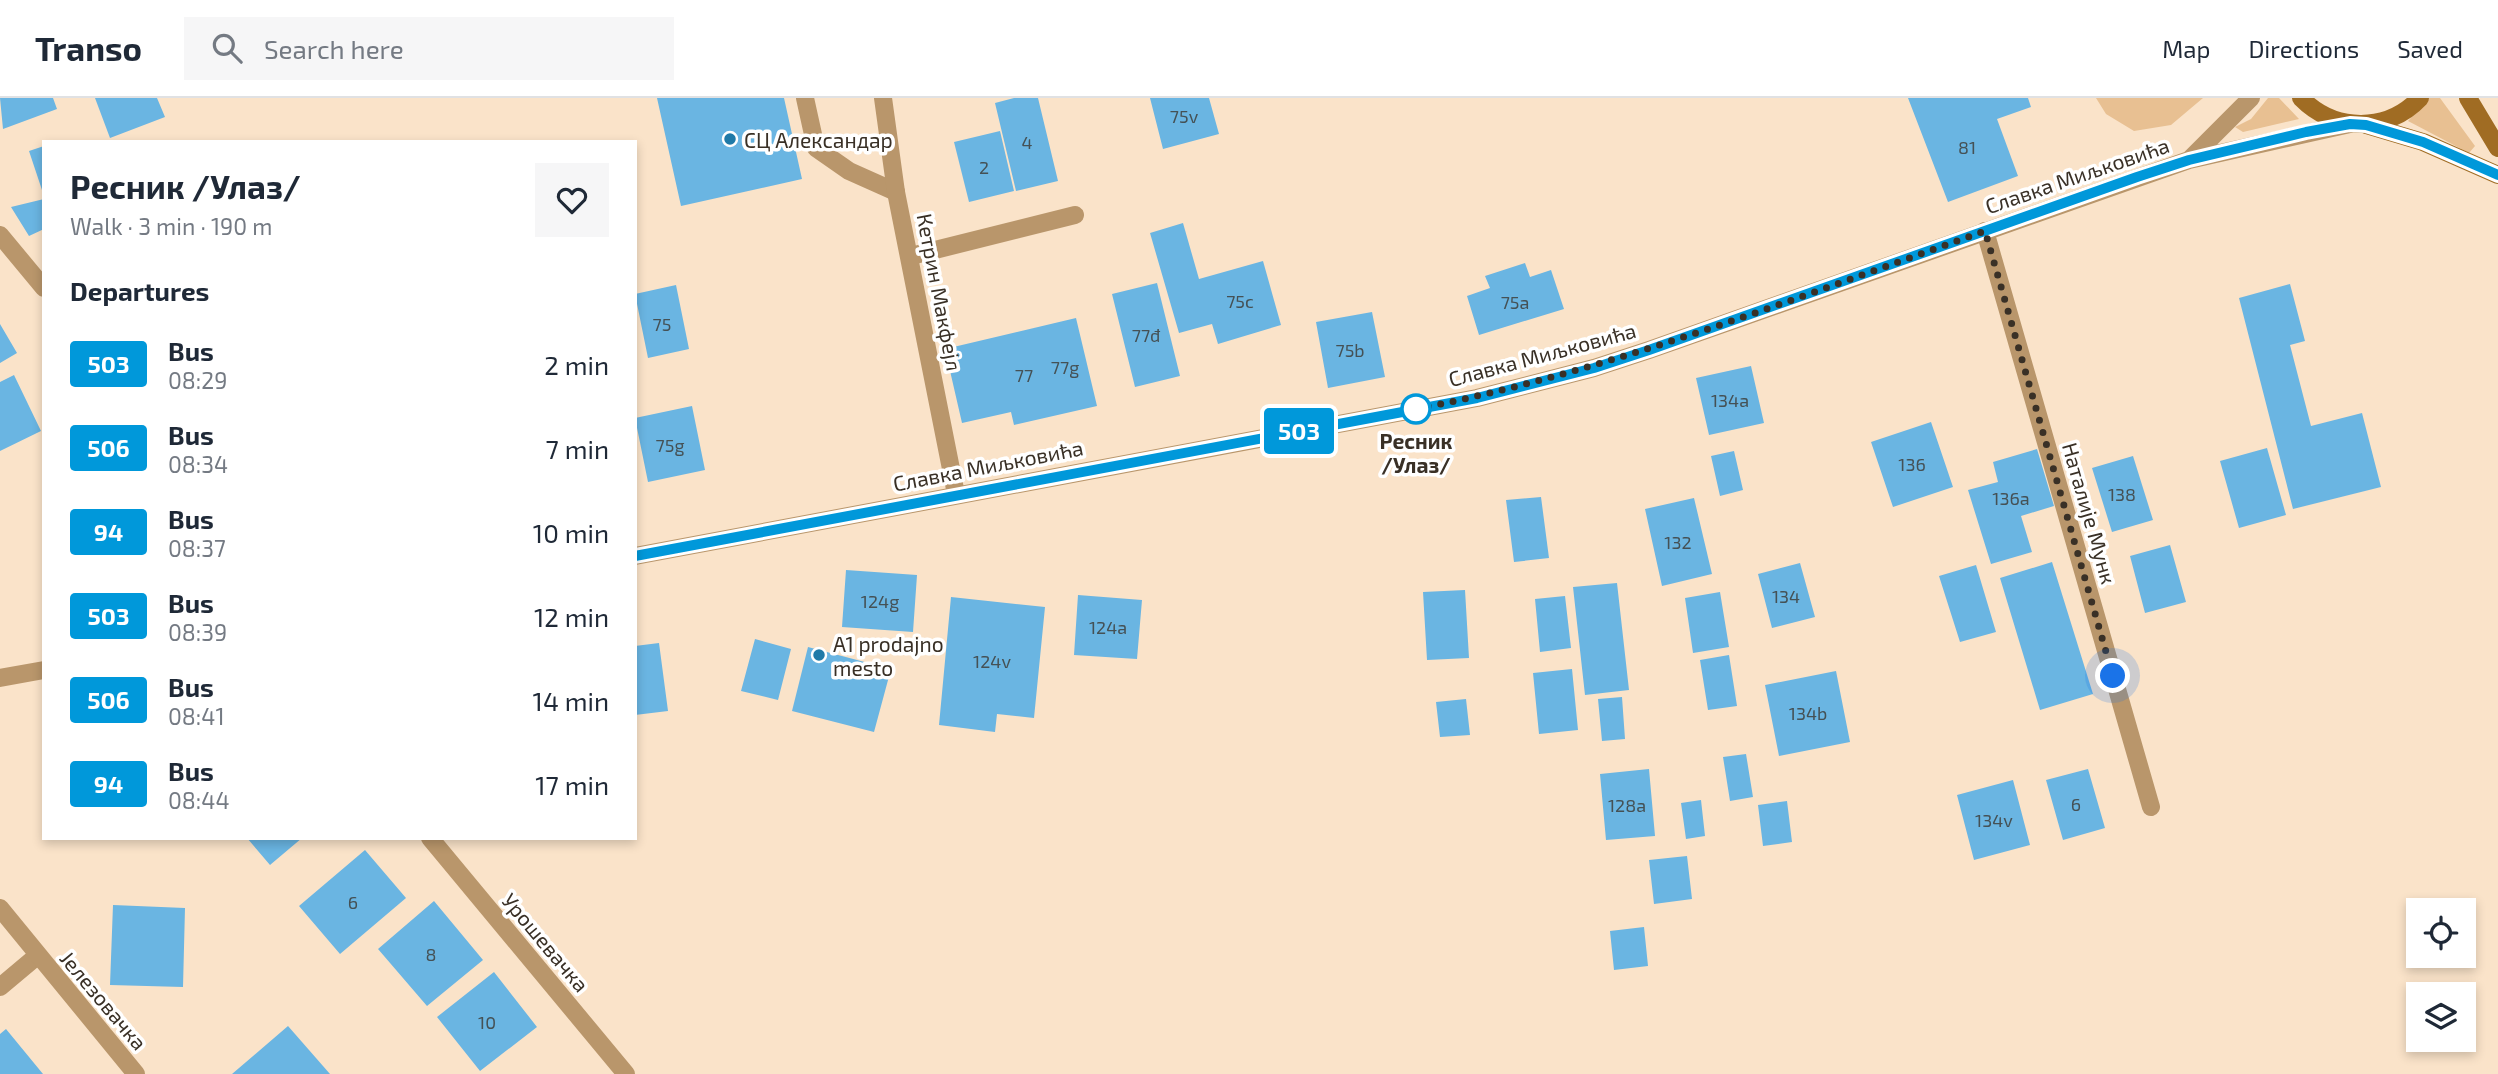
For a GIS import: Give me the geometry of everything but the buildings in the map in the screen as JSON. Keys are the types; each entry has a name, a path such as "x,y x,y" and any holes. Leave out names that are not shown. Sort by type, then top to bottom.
{"main road":[{"path":"2301,98 2324,116 2423,142 2498,175"},
{"path":"2358,125 2390,120 2411,108 2420,98"},
{"path":"2468,98 2498,148"}],"street":[{"path":"804,98 816,149 849,171 897,192"},
{"name":"Кетрин Макфејл","path":"883,98 897,192 956,494"},
{"name":"Славка Миљковића","path":"2189,160 2251,98"},
{"name":"Славка Миљковића","path":"637,556 1477,398 1638,353 2189,160 2358,125"},
{"path":"911,256 1076,215"},
{"name":"Наталије Мунк","path":"1985,231 2151,807"},
{"path":"0,235 42,286"},
{"path":"0,678 42,670"},
{"name":"Урошевачка","path":"432,840 626,1074"},
{"name":"Јелезовачка","path":"0,908 136,1074"},
{"name":"Јелезовачка","path":"0,986 37,956"}],"shaded area":[{"path":"2096,98 2203,98 2171,125 2134,131 2106,114"},
{"path":"2268,98 2279,98 2299,119 2243,132 2235,127 2251,119"},
{"path":"2429,98 2440,98 2475,146 2469,153 2408,121"}],"bus line":[{"name":"503","path":"637,556 1477,398 1594,368 1649,350 2189,160 2265,144 2306,132 2350,124 2393,131 2498,175"}],"place":[{"name":"СЦ Александар","path":"730,139"},
{"name":"Ресник /Улаз/","path":"1416,409"},
{"name":"A1 prodajno mesto","path":"819,655"}],"route":[{"path":"1416,409 1477,398 1594,368 1985,231 2113,676"}]}
